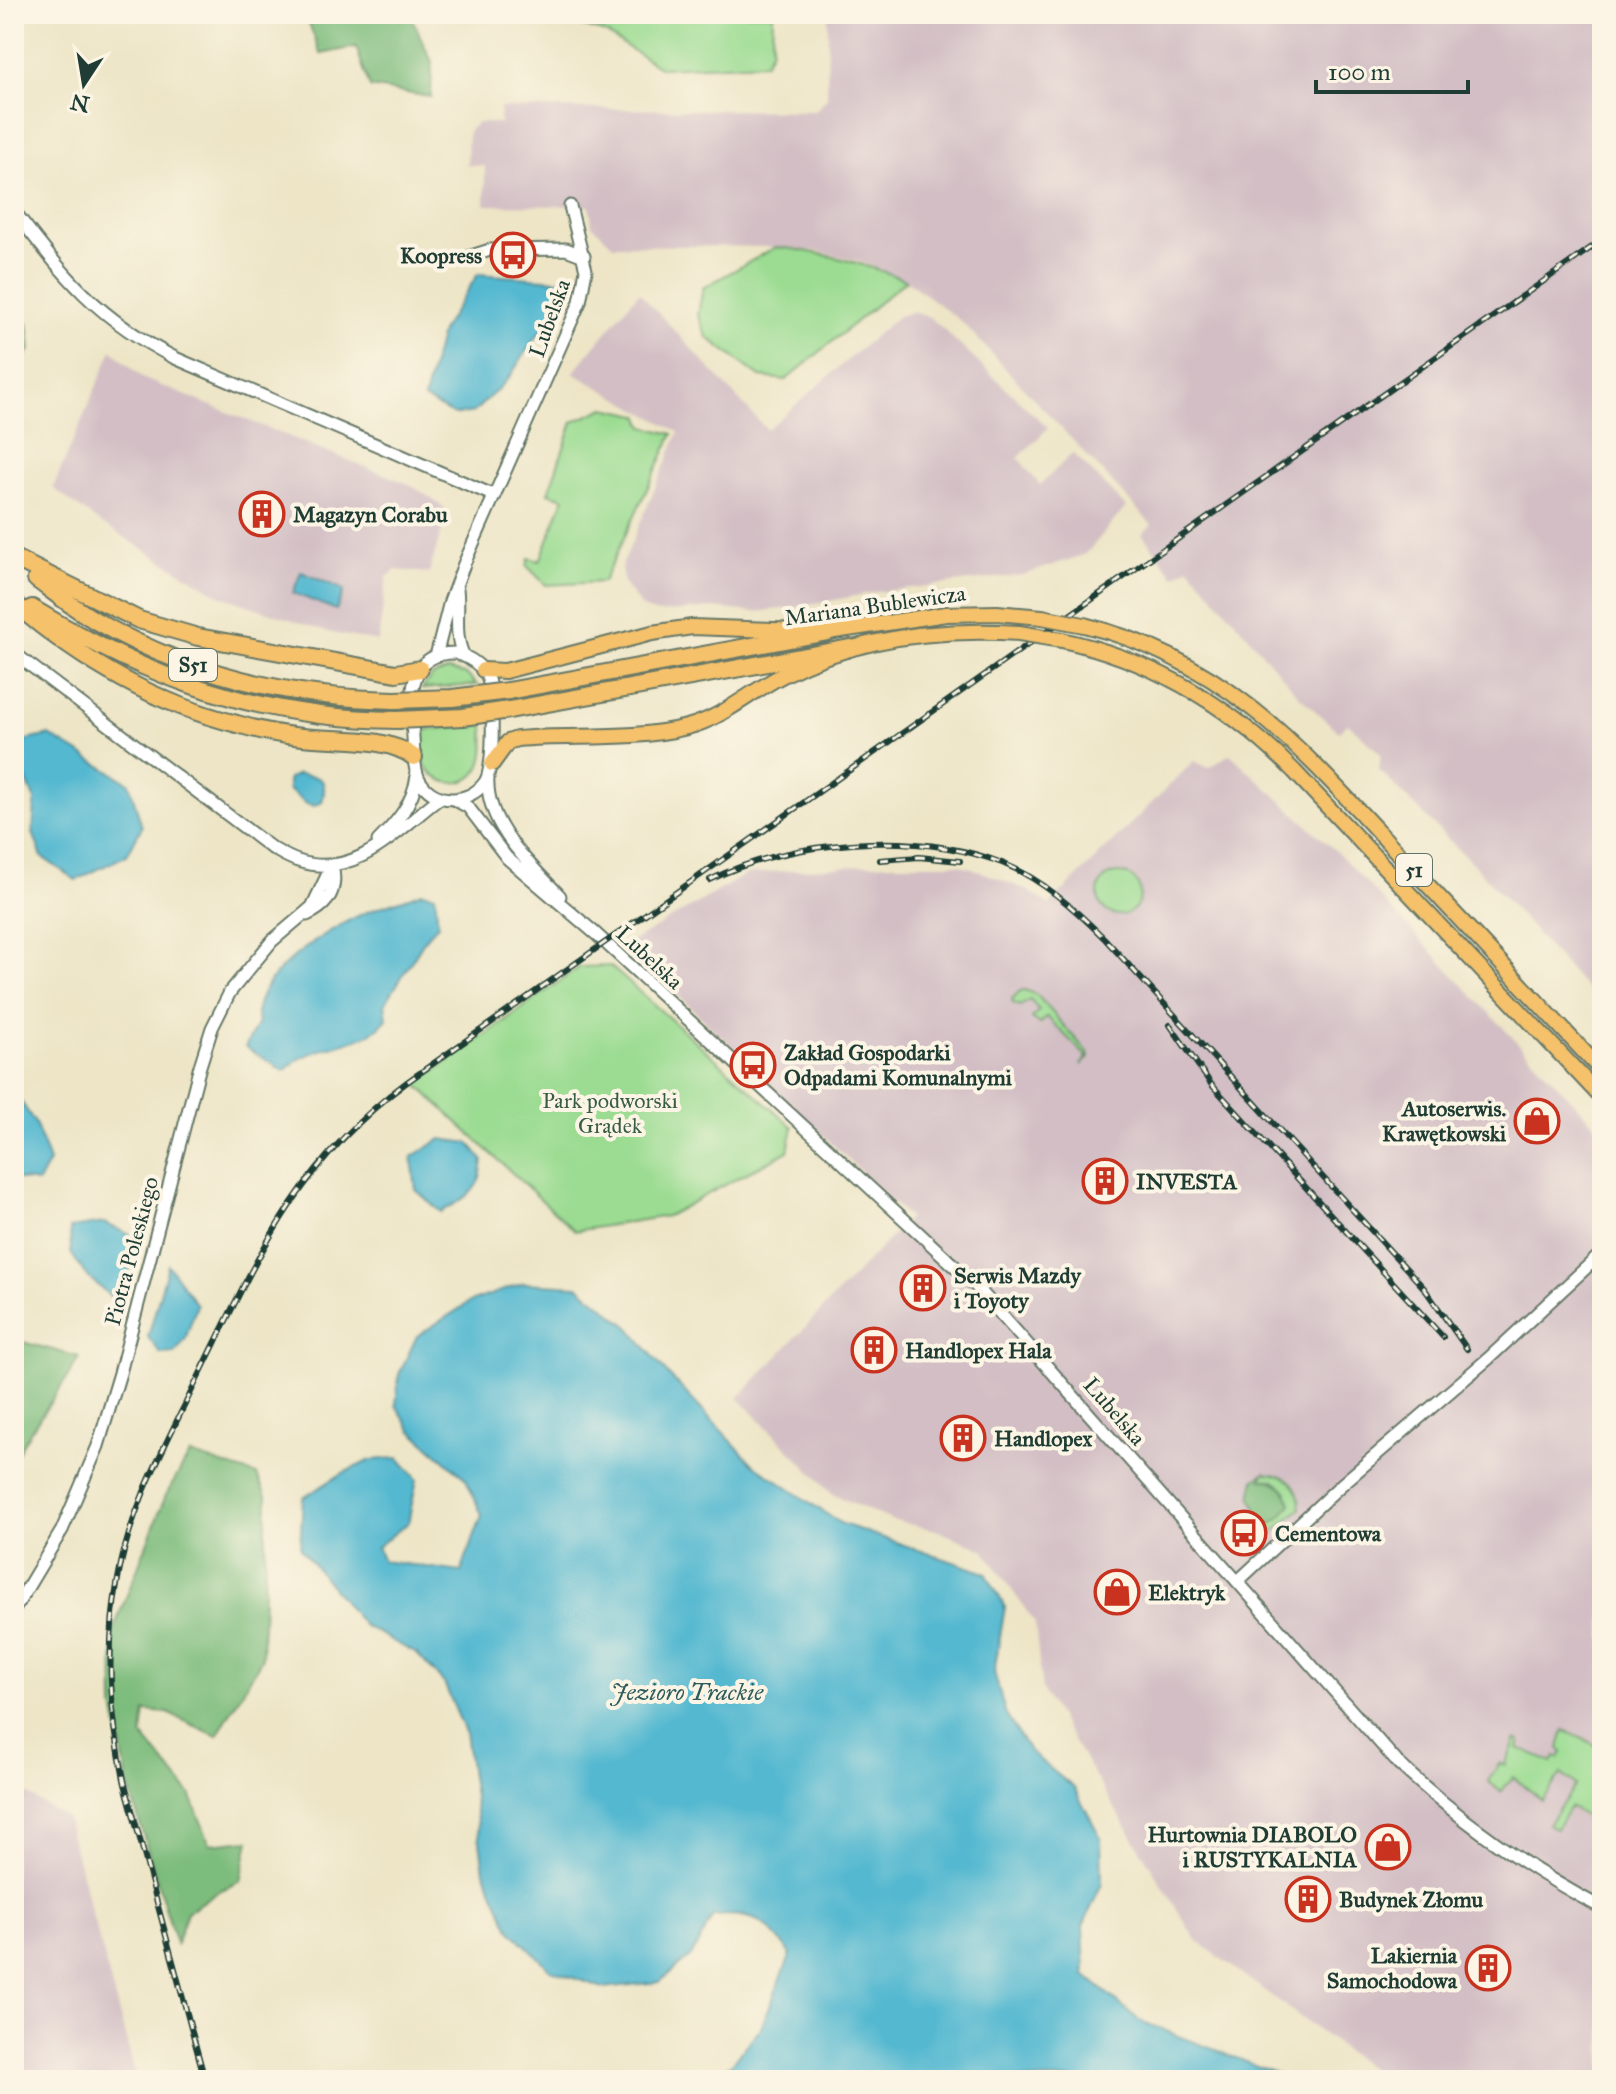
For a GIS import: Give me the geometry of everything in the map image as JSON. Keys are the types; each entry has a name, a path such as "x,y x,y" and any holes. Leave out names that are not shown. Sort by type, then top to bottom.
{"highway":[{"path":"14,558 139,620 198,637 396,673 420,669"},
{"name":"Mariana Bublewicza","path":"14,565 95,621 199,668 231,679 293,692 354,699 452,698 508,691 828,632"},
{"name":"Mariana Bublewicza","path":"14,597 113,653 177,681 249,704 322,717 397,720 452,718 850,648"},
{"path":"14,603 92,663 179,705 236,724 298,737 391,744 414,757"}],"main road":[{"name":"Mariana Bublewicza","path":"828,632 946,614 997,613 1042,617 1124,636 1202,672 1258,711 1312,762 1602,1071"},
{"path":"483,670 505,671 652,633 692,627 828,632"},
{"name":"Mariana Bublewicza","path":"850,648 936,634 1019,633 1111,652 1164,674 1216,704 1258,736 1294,771 1602,1098"},
{"path":"490,770 508,742 517,739 650,733 702,722 721,714 787,673 850,648"}],"street":[{"name":"Lubelska","path":"436,656 450,601 464,564 580,302 585,285 584,256 570,206"},
{"path":"14,211 76,288 138,338 175,358 495,496"},
{"path":"459,260 490,250 566,249 584,256"},
{"path":"456,588 457,633 464,656"},
{"path":"14,653 270,847 300,862 332,865 358,859 381,847 441,797"},
{"path":"332,865 372,847 414,795 417,776 411,696 420,669 436,656 447,653 464,656 483,670"},
{"name":"Lubelska","path":"483,670 489,689 490,805 520,853 596,934"},
{"path":"417,776 430,792 455,800 475,793 490,770"},
{"name":"Lubelska","path":"455,800 468,807 507,858 596,934 975,1285 1387,1752 1423,1787 1512,1857 1602,1908"},
{"name":"Piotra Poleskiego","path":"14,1610 62,1530 98,1446 212,1028 230,992 249,967 281,933 312,907 332,865"},
{"path":"1238,1581 1602,1253"}],"shaded area":[{"path":"828,14 1602,14 1602,1006 1478,869 1379,770 1381,754 1348,723 1339,732 1299,696 1189,567 1174,576 1142,534 1152,525 961,321 906,280 859,261 817,251 776,247 613,245 592,225 590,206 485,205 485,166 467,165 468,131 477,123 500,123 500,108 815,111 827,98"},
{"path":"639,292 767,430 898,316 912,312 930,317 1048,428 1018,458 1040,485 1073,453 1126,507 1086,554 1023,575 875,592 799,607 754,612 712,608 658,613 642,608 624,584 621,568 679,432 573,373"},
{"path":"112,350 144,379 411,485 448,510 429,573 396,570 387,577 378,642 328,632 221,596 94,519 53,488"},
{"path":"1230,754 1341,856 1602,1132 1602,2080 1385,2080 1196,1940 1042,1690 1035,1623 984,1550 936,1530 891,1520 834,1495 738,1398 909,1218 626,945 747,874 872,864 957,864 1029,891 1049,905 1194,761 1209,768"},
{"path":"14,1786 66,1818 137,2080 14,2080"}],"green space":[{"path":"305,14 410,14 432,62 431,97 370,87 356,47 321,54"},
{"path":"543,14 773,14 772,49 765,63 661,68 605,33"},
{"path":"776,247 842,259 906,280 786,380 760,377 707,337 698,315 703,288"},
{"path":"14,310 28,324 31,349 17,366 14,364"},
{"path":"605,408 639,415 644,427 673,434 603,582 546,585 527,566 529,558 540,561 564,498 548,493 573,422"},
{"path":"449,670 467,675 477,685 422,689 432,676"},
{"path":"484,725 483,759 473,776 458,783 450,782 441,780 428,770 422,754 420,730"},
{"path":"1119,873 1134,879 1140,894 1134,909 1119,915 1104,909 1098,894 1104,879"},
{"name":"Park podworski Grądek","path":"610,966 793,1127 788,1151 667,1216 575,1231 416,1084 580,967"},
{"path":"1025,990 1037,995 1088,1053 1089,1058 1081,1065 1087,1057 1047,1017 1040,1024 1032,1018 1039,1010 1030,1000 1020,1006 1013,1003 1012,999"},
{"path":"14,1342 79,1357 14,1460"},
{"path":"190,1454 257,1475 267,1498 262,1658 217,1736 167,1713 145,1711 142,1735 190,1794 210,1844 249,1840 241,1881 217,1892 187,1912 176,1944 128,1784 114,1706 113,1631 166,1495"},
{"path":"1264,1473 1286,1479 1298,1493 1300,1509 1272,1533 1265,1531 1255,1504 1265,1527 1287,1491 1273,1480 1260,1479"},
{"path":"1264,1473 1261,1479 1280,1486 1291,1504 1281,1517 1265,1527 1251,1497 1255,1479"},
{"path":"1564,1730 1602,1748 1602,1827 1570,1807 1556,1829 1548,1824 1576,1785 1561,1774 1542,1800 1513,1777 1501,1792 1488,1781 1500,1763 1505,1765 1516,1739 1520,1741 1518,1748 1552,1763 1562,1752 1559,1748"}],"water":[{"path":"478,274 569,281 559,310 508,379 474,412 454,415 424,399 441,332"},
{"path":"301,572 344,590 336,610 293,593"},
{"path":"49,735 129,783 142,827 127,855 76,880 42,857 33,833 35,801 14,749 14,743"},
{"path":"298,774 321,780 324,788 322,802 315,806 305,803 288,789 288,779"},
{"path":"422,892 435,895 438,925 429,933 385,1004 387,1019 377,1029 304,1057 285,1071 245,1047 258,1023 258,1007 264,990 291,959 343,923"},
{"path":"14,1091 35,1123 49,1162 38,1182 14,1179"},
{"path":"441,1139 469,1143 483,1160 476,1187 441,1212 416,1190 412,1157"},
{"path":"104,1223 137,1238 120,1305 85,1274 71,1253 70,1228"},
{"path":"168,1265 197,1305 185,1340 175,1353 161,1354 148,1337"},
{"name":"Jezioro Trackie","path":"524,1283 578,1286 629,1327 667,1373 753,1464 840,1523 986,1573 1005,1607 994,1672 1006,1715 1030,1752 1074,1788 1101,1838 1102,1883 1083,1926 1085,1975 1140,2021 1293,2080 707,2080 733,2062 761,2028 791,1954 766,1926 740,1916 713,1916 691,1956 659,1982 603,1988 551,1970 511,1931 484,1871 465,1732 444,1683 417,1654 363,1625 300,1548 303,1498 371,1460 399,1458 417,1479 408,1523 377,1547 383,1561 461,1572 482,1515 466,1479 412,1431 396,1405 399,1374 417,1336 470,1302"}],"railway":[{"path":"205,2080 120,1758 111,1682 114,1605 131,1527 150,1478 259,1256 306,1182 368,1114 407,1082 1602,240"},
{"path":"710,880 778,855 854,844 894,843 968,853 1002,863 1031,877 1070,906 1105,939 1424,1288 1467,1349"},
{"path":"880,860 919,857 960,861"},
{"path":"1170,1025 1211,1084 1443,1337"}],"place":[{"name":"Koopress","path":"513,255"},
{"name":"Magazyn Corabu","path":"262,514"},
{"name":"Zakład Gospodarki Odpadami Komunalnymi","path":"753,1065"},
{"name":"Autoserwis. Krawętkowski","path":"1537,1121"},
{"name":"INVESTA","path":"1105,1181"},
{"name":"Serwis Mazdy i Toyoty","path":"923,1288"},
{"name":"Handlopex Hala","path":"874,1350"},
{"name":"Handlopex","path":"963,1438"},
{"name":"Cementowa","path":"1244,1533"},
{"name":"Elektryk","path":"1117,1592"},
{"name":"Hurtownia DIABOLO i RUSTYKALNIA","path":"1388,1847"},
{"name":"Budynek Złomu","path":"1308,1899"},
{"name":"Lakiernia Samochodowa","path":"1488,1968"}]}
